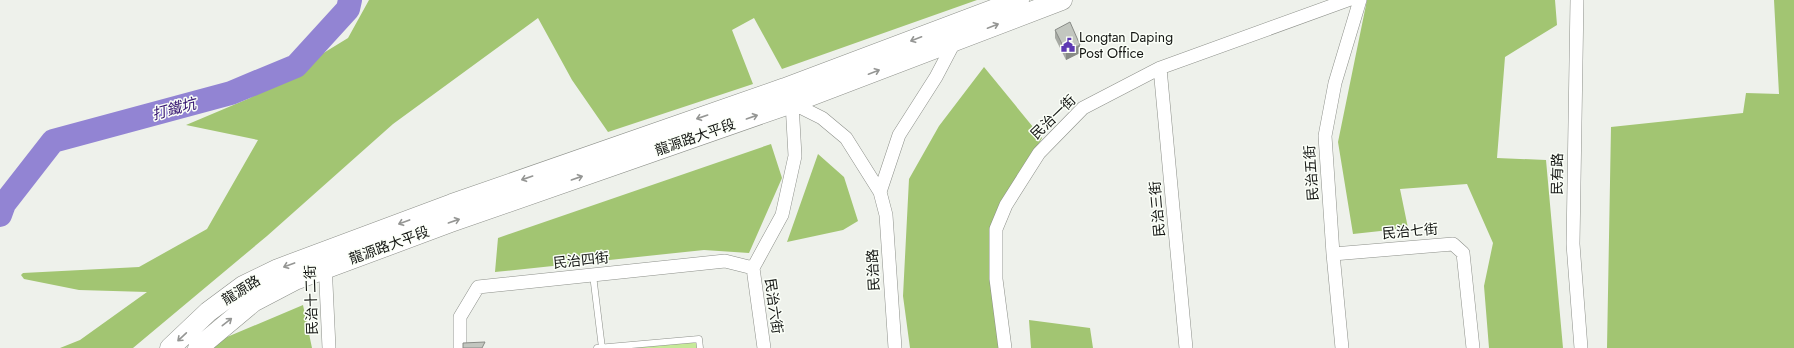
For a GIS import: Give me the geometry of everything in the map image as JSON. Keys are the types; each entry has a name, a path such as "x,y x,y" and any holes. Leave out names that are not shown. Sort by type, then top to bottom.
{"main road":[{"name":"龍源路大平段","path":"955,33 1019,0"},
{"name":"龍源路大平段","path":"325,260 452,204 788,96 955,33 1062,0"},
{"name":"龍源路","path":"170,348 208,312 243,286 278,269 325,260"},
{"name":"龍源路","path":"198,348 253,302 295,280 325,260"}],"street":[{"name":"民治一街","path":"1005,348 996,279 996,230 1006,205 1039,153 1083,108 1160,68 1348,0"},
{"name":"民治五街","path":"1342,348 1333,254 1325,136 1335,83 1360,0"},
{"name":"民有路","path":"1577,0 1573,244 1581,348"},
{"path":"880,192 898,135 955,33"},
{"name":"民治三街","path":"1160,68 1186,348"},
{"path":"788,96 822,118 846,138 880,192"},
{"path":"753,268 782,216 795,156 788,96"},
{"name":"民治路","path":"880,192 886,215 895,348"},
{"name":"民治七街","path":"1333,254 1454,244 1463,252 1472,348"},
{"name":"民治十二街","path":"325,260 329,348"},
{"name":"民治四街","path":"460,348 460,317 478,287 724,261 753,268"},
{"name":"民治六街","path":"753,268 764,348"}],"lane":[{"path":"593,274 602,348"},
{"path":"598,348 699,339 700,348"}],"green space":[{"path":"369,0 977,0 782,69 754,18 732,30 753,84 608,132 572,80 538,18 393,124 267,236 133,348 60,348 80,340 147,292 79,290 24,279 21,275 23,273 139,267 207,229 258,140 186,125 250,98 348,38"},
{"path":"1367,0 1555,0 1557,25 1505,57 1497,158 1546,160 1563,348 1489,348 1484,286 1493,243 1467,184 1400,189 1408,228 1353,234 1338,142"},
{"path":"1774,0 1794,0 1794,348 1607,348 1611,127 1743,113 1746,93 1779,94"},
{"path":"984,67 1042,138 997,217 1005,348 910,348 903,296 909,179 939,126"},
{"path":"771,144 782,178 749,253 704,250 495,272 498,238"},
{"path":"818,154 844,177 858,221 843,230 787,242"},
{"path":"303,305 312,348 201,348"},
{"path":"1029,320 1090,328 1093,348 1031,348"},
{"path":"697,342 697,348 631,348"}],"building":[{"path":"1070,22 1080,45 1066,52 1055,30"},
{"path":"485,342 482,348 463,348 463,343"}],"waterway":[{"name":"打鐵坑","path":"0,215 4,204 53,141 231,93 296,66 348,9 350,0"}],"place":[{"name":"Longtan Daping Post Office","path":"1068,45"}]}
